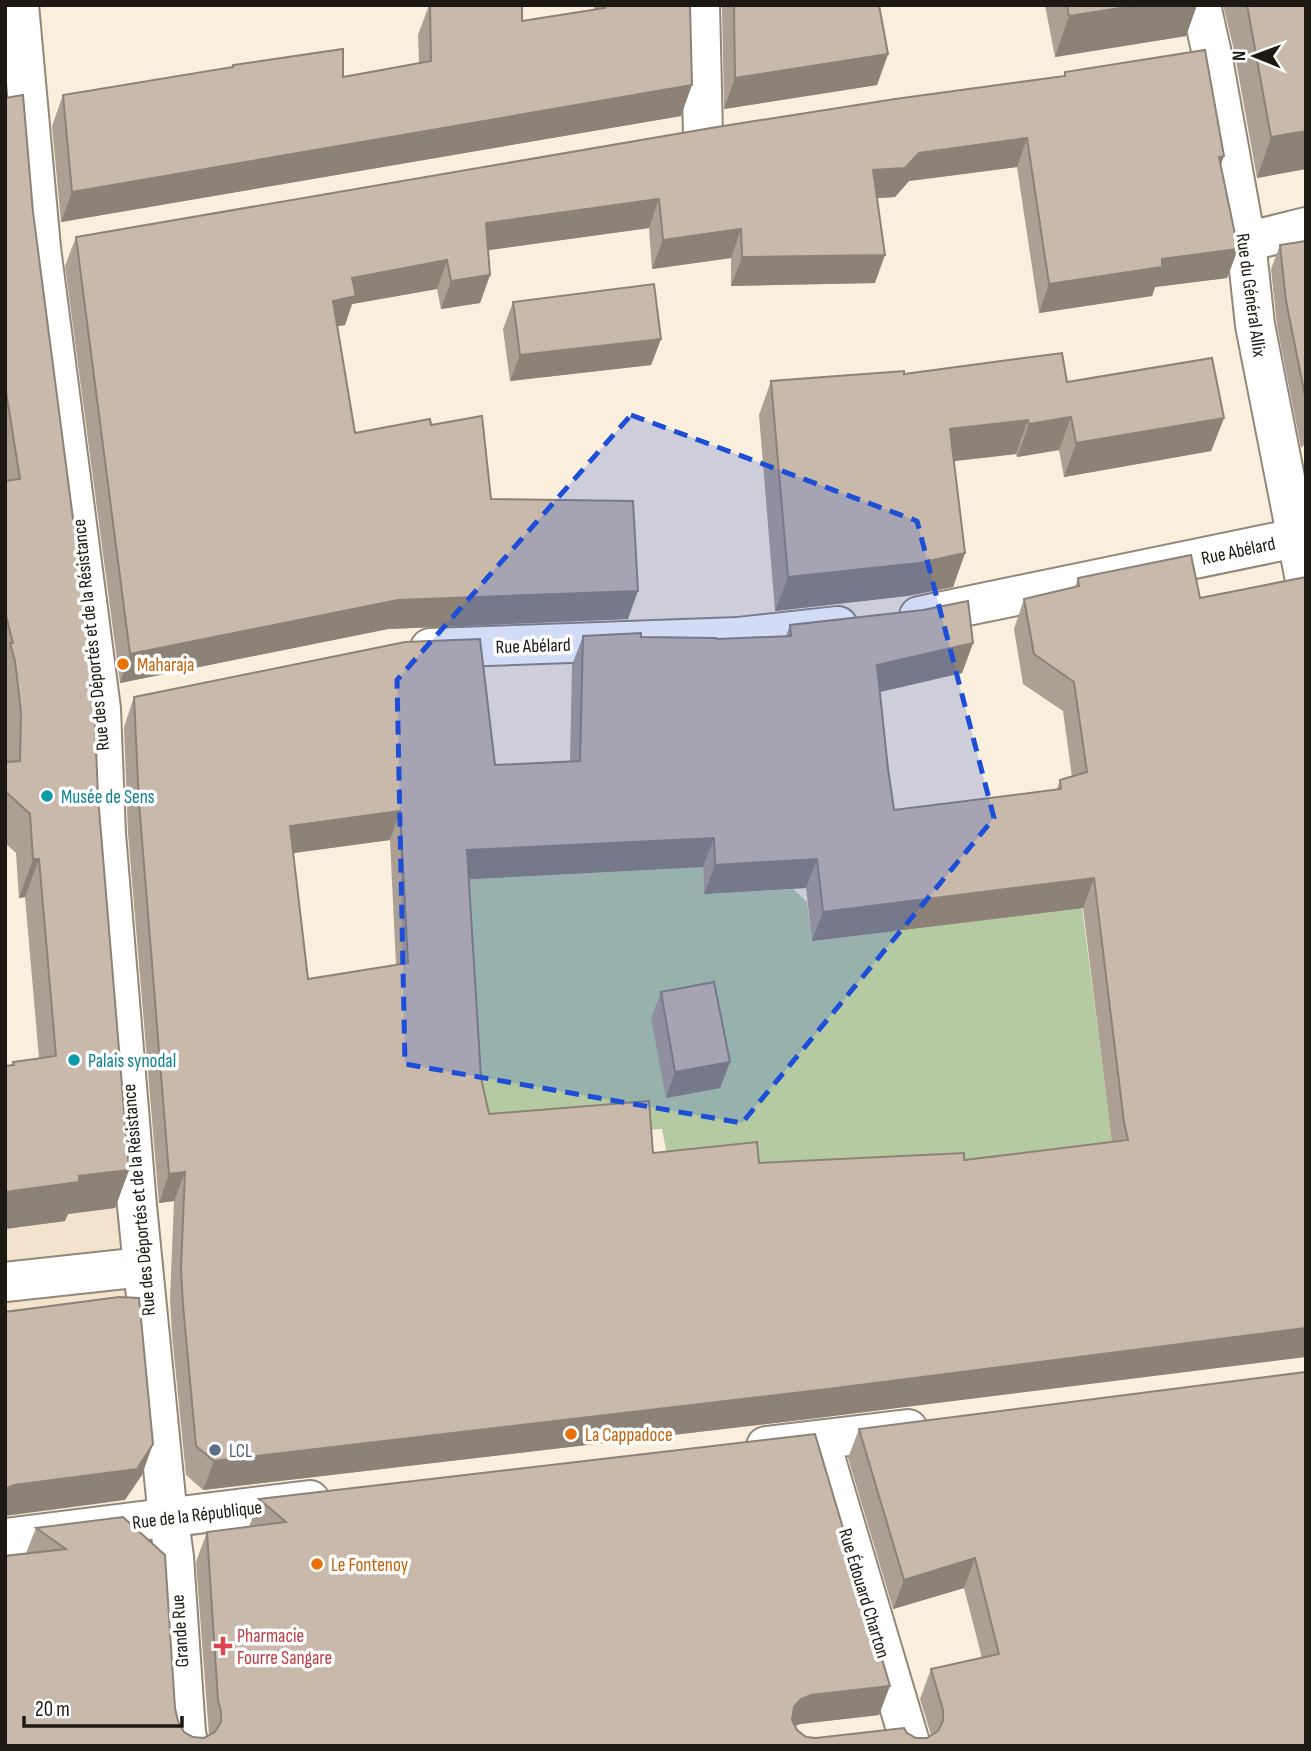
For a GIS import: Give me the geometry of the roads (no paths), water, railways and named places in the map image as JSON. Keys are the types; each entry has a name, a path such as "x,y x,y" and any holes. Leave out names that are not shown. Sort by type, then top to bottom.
{"street":[{"name":"Rue des Déportés et de la Résistance","path":"19,5 55,246 115,706 106,834 143,1267 169,1517"},
{"path":"700,5 703,135"},
{"name":"Rue du Général Allix","path":"1201,5 1198,56 1245,242 1255,325 1298,517 1306,584"},
{"path":"1245,242 1306,227"},
{"name":"Rue Abélard","path":"392,650 738,637 877,622 923,615 1298,517"},
{"path":"5,1282 143,1267"},
{"path":"737,1449 945,1424"},
{"name":"Rue Édouard Charton","path":"820,1440 909,1740"},
{"name":"Rue de la République","path":"5,1538 337,1496"},
{"name":"Grande Rue","path":"169,1517 189,1746"},
{"path":"868,1738 909,1740"}],"place":[{"name":"Maharaja","path":"123,664"},
{"name":"Musée de Sens","path":"47,796"},
{"name":"Palais synodal","path":"74,1060"},
{"name":"La Cappadoce","path":"571,1434"},
{"name":"LCL","path":"215,1450"},
{"name":"Le Fontenoy","path":"317,1564"},
{"name":"Pharmacie Fourre Sangare","path":"223,1646"}]}
